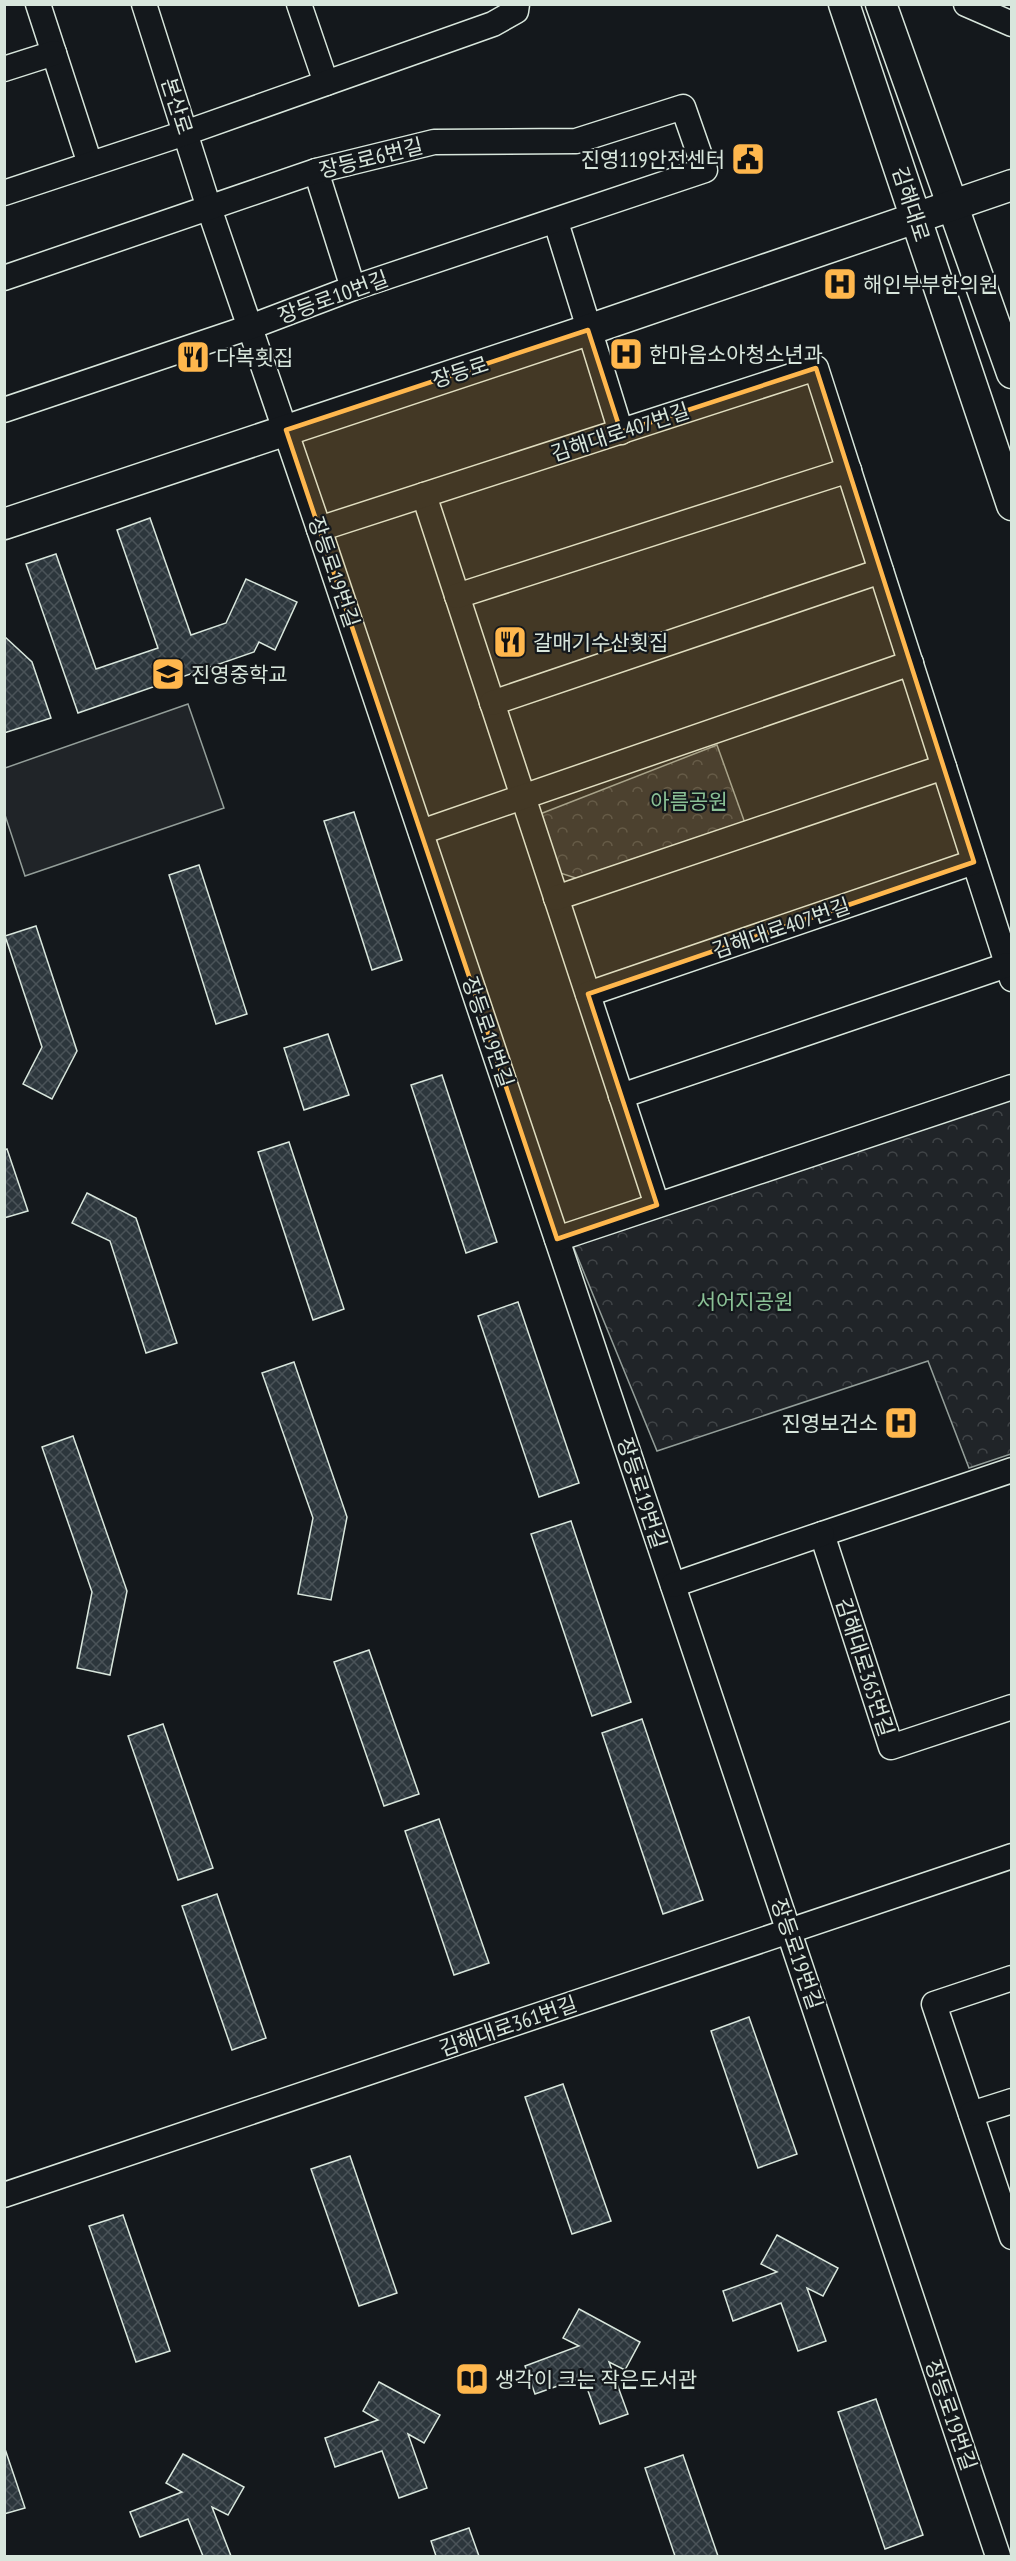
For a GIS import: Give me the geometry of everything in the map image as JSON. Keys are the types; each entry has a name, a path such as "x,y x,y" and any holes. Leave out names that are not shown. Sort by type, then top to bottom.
{"main road":[{"name":"김해대로","path":"844,4 1011,505"},
{"name":"김해대로","path":"881,4 1011,373"},
{"name":"장등로","path":"4,524 588,330 1011,185"}],"street":[{"path":"38,4 90,164"},
{"name":"본산로","path":"144,4 209,208 250,327"},
{"path":"299,4 326,83"},
{"path":"966,4 1011,24"},
{"path":"4,193 185,133 493,24 516,8"},
{"path":"4,69 54,53"},
{"name":"장등로6번길","path":"4,278 316,171 434,141 576,141 683,107 705,170"},
{"name":"장등로10번길","path":"4,410 250,327 353,288 556,222 705,170"},
{"path":"316,171 353,288"},
{"path":"556,222 621,432"},
{"name":"장등로19번길","path":"250,327 998,2556"},
{"name":"김해대로407번길","path":"319,529 816,368 1009,972 621,1096"},
{"path":"457,596 849,470"},
{"path":"424,495 657,1205"},
{"path":"492,703 881,571"},
{"path":"421,832 910,663"},
{"path":"556,898 944,767"},
{"name":"김해대로407번길","path":"588,994 974,862"},
{"path":"557,1239 1011,1087"},
{"path":"673,1585 1011,1470"},
{"name":"김해대로365번길","path":"822,1534 891,1747 1011,1707"},
{"name":"김해대로361번길","path":"4,2195 1011,1856"},
{"path":"1011,1978 934,2004 1011,2235"},
{"path":"970,2114 1011,2101"}],"highlighted area":[{"path":"588,330 621,432 816,368 974,862 588,994 657,1205 557,1239 286,430"}],"green space":[{"path":"188,704 224,808 25,876 5,815 5,768"},
{"name":"아름공원","path":"717,745 746,826 585,881 560,873 540,814"},
{"name":"서어지공원","path":"1011,1098 1011,1454 969,1468 928,1361 657,1451 569,1236"}],"building":[{"path":"150,518 191,635 226,623 246,579 297,602 275,650 259,642 254,652 78,713 26,564 56,554 96,669 158,648 117,530"},
{"path":"4,636 32,662 51,718 4,733"},
{"path":"354,812 402,960 372,970 324,821"},
{"path":"199,865 247,1014 216,1024 169,875"},
{"path":"36,926 77,1051 52,1099 23,1084 42,1047 5,936"},
{"path":"328,1034 349,1095 304,1110 284,1048"},
{"path":"442,1075 497,1242 466,1253 411,1085"},
{"path":"289,1142 344,1309 313,1320 258,1152"},
{"path":"7,1149 28,1211 4,1218 4,1150"},
{"path":"87,1193 136,1218 177,1343 146,1353 110,1241 72,1223"},
{"path":"518,1302 579,1483 539,1497 478,1316"},
{"path":"294,1362 347,1517 331,1600 298,1594 313,1518 262,1373"},
{"path":"73,1436 127,1591 110,1675 77,1668 92,1592 42,1447"},
{"path":"571,1521 631,1702 592,1716 531,1534"},
{"path":"369,1650 419,1794 384,1806 334,1662"},
{"path":"642,1719 703,1900 663,1914 602,1733"},
{"path":"163,1724 213,1868 178,1880 128,1736"},
{"path":"439,1819 489,1963 454,1975 405,1831"},
{"path":"217,1894 266,2038 232,2050 182,1906"},
{"path":"749,2017 797,2154 758,2168 711,2031"},
{"path":"563,2084 611,2221 572,2234 525,2097"},
{"path":"350,2156 397,2293 359,2306 311,2169"},
{"path":"123,2215 170,2351 136,2362 89,2226"},
{"path":"777,2235 838,2268 823,2296 807,2288 826,2341 798,2351 781,2303 733,2321 723,2291 777,2272 761,2264"},
{"path":"579,2309 640,2342 625,2370 609,2362 628,2414 600,2424 583,2377 535,2394 525,2366 579,2346 563,2338"},
{"path":"379,2382 440,2415 424,2443 408,2434 427,2488 399,2498 382,2451 335,2467 325,2438 378,2420 363,2411"},
{"path":"876,2399 923,2535 885,2549 838,2412"},
{"path":"4,2446 25,2508 4,2514"},
{"path":"183,2454 244,2487 228,2515 212,2507 231,2556 203,2556 188,2519 140,2537 130,2512 182,2492 166,2483"},
{"path":"683,2455 718,2556 675,2556 645,2468"},
{"path":"469,2528 479,2556 436,2556 431,2541"}],"place":[{"name":"진영119안전센터","path":"748,159"},
{"name":"해인부부한의원","path":"840,284"},
{"name":"한마음소아청소년과","path":"626,354"},
{"name":"다복횟집","path":"193,357"},
{"name":"갈매기수산횟집","path":"510,642"},
{"name":"진영중학교","path":"168,674"},
{"name":"진영보건소","path":"901,1423"},
{"name":"생각이 크는 작은도서관","path":"472,2379"}]}
